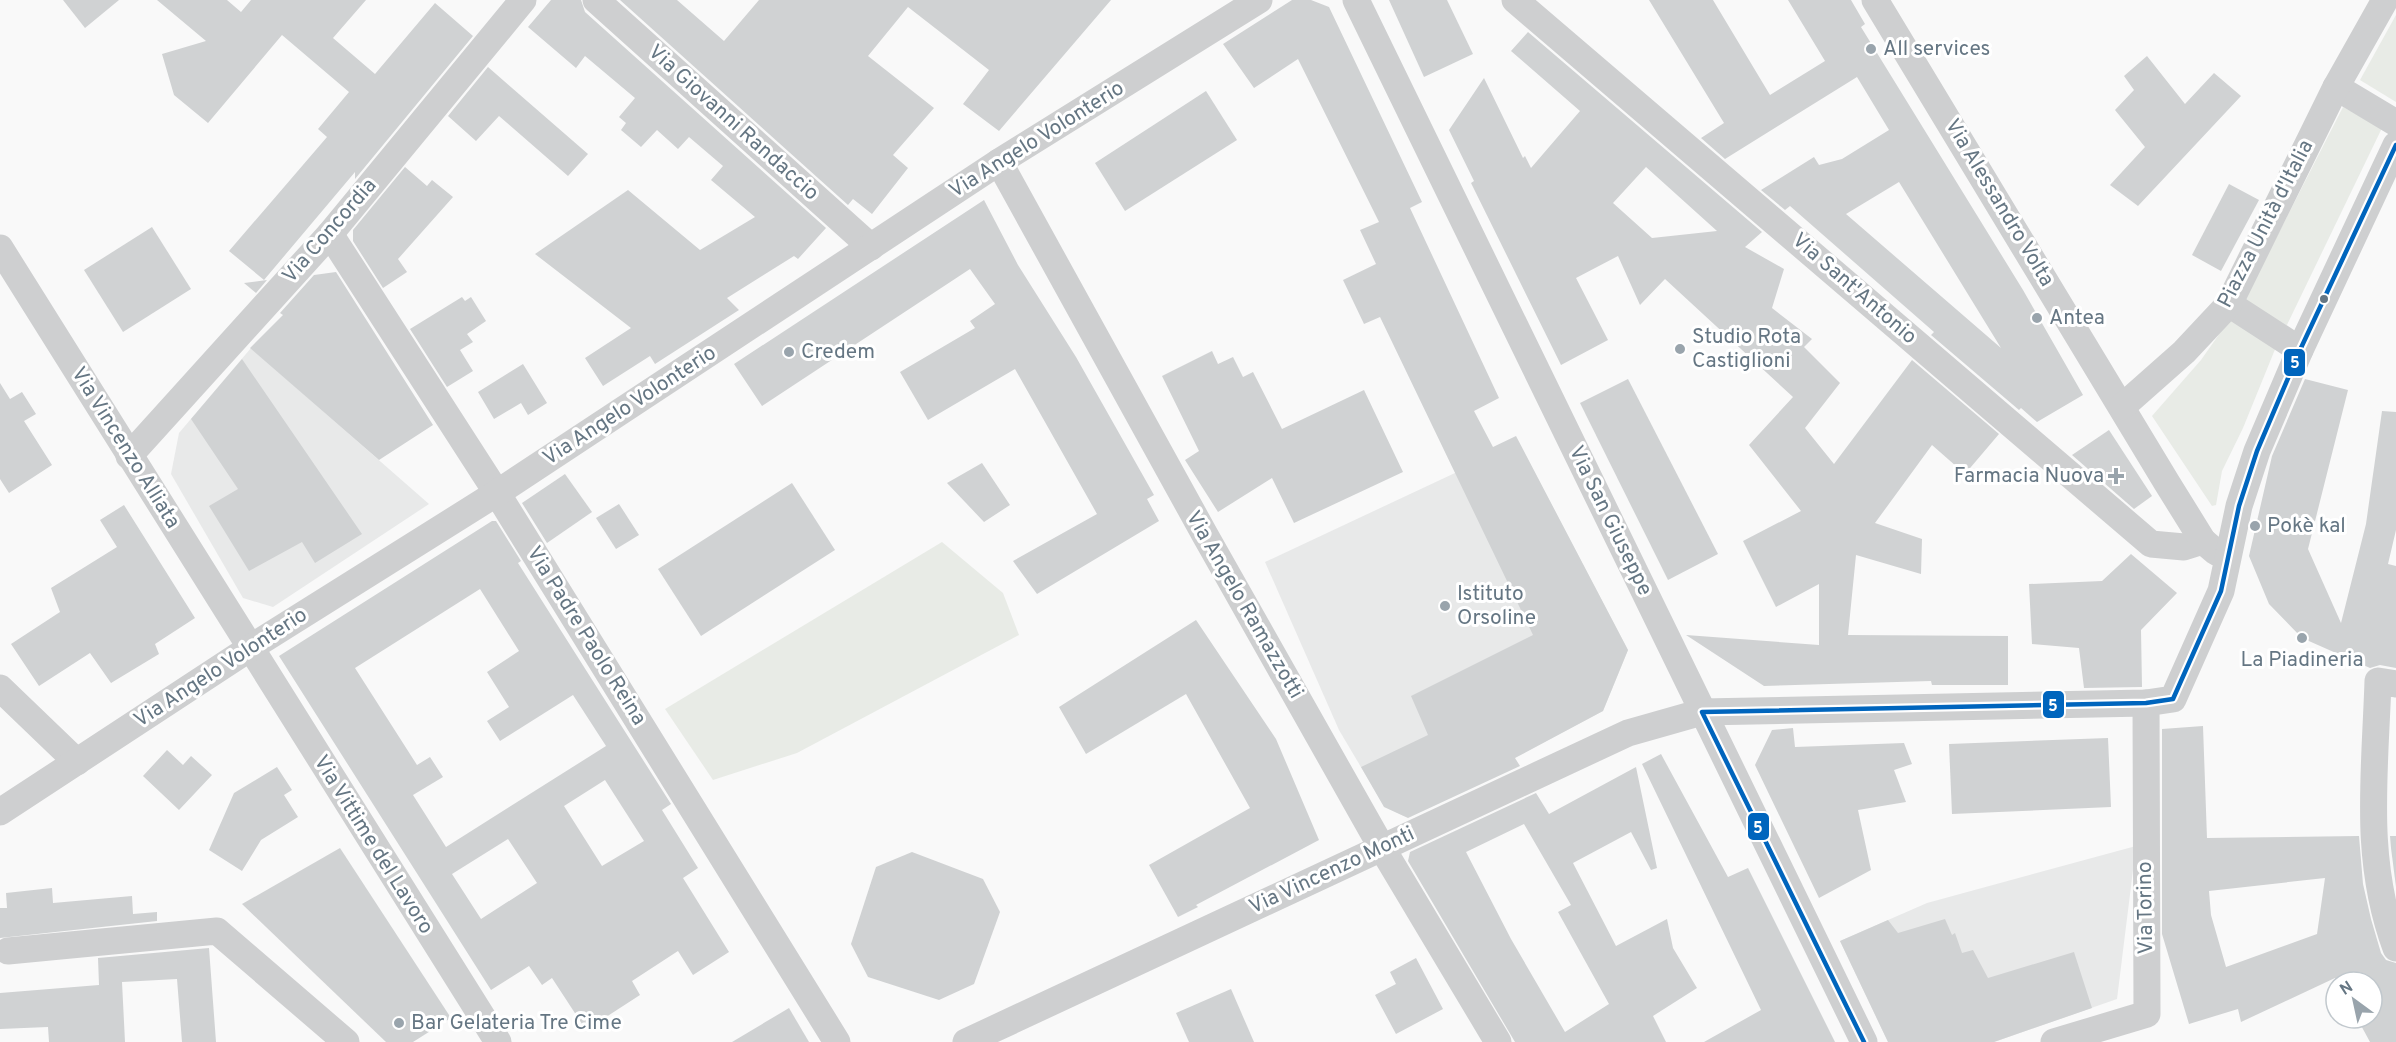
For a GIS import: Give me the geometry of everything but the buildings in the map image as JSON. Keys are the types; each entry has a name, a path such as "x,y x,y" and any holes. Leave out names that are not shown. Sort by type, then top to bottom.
{"street":[{"name":"Via Concordia","path":"129,456 330,234 523,0"},
{"name":"Via Giovanni Randaccio","path":"596,0 871,247"},
{"name":"Via Angelo Volonterio","path":"0,812 249,648 497,493 999,162 1259,0"},
{"name":"Via San Giuseppe","path":"1356,0 1864,1042"},
{"name":"Via Sant'Antonio","path":"1515,0 2151,544 2184,547 2204,541"},
{"name":"Via Alessandro Volta","path":"1875,0 2123,406"},
{"name":"Piazza Unità d'Italia","path":"2123,406 2184,352 2229,304 2336,87 2385,0"},
{"path":"2336,87 2396,123"},
{"path":"2123,406 2204,541 2226,561 2239,506 2257,451 2300,350 2396,145"},
{"name":"Via Angelo Ramazzotti","path":"999,162 1162,460 1382,848 1498,1042"},
{"name":"Via Padre Paolo Reina","path":"330,234 497,493 837,1042"},
{"name":"Via Vincenzo Alliata","path":"0,248 249,648"},
{"path":"2229,304 2300,350"},
{"name":"Via Vincenzo Monti","path":"966,1042 1628,733 1702,712 2146,703 2173,699 2221,591 2226,561"},
{"name":"Via Vittime del Lavoro","path":"249,648 498,1042"},
{"path":"2387,682 2373,847 2380,898 2396,948"},
{"path":"0,688 77,762"},
{"name":"Via Torino","path":"2054,1042 2147,1014 2146,703"},
{"path":"8,951 217,931 346,1042"}],"shaded area":[{"path":"2396,15 2396,102 2360,80"},
{"path":"2343,107 2382,128 2285,329 2243,303"},
{"path":"2232,316 2278,342 2243,428 2222,471 2216,505 2212,506 2152,416 2201,360"},
{"path":"251,348 429,504 273,607 243,598 171,474 179,433"},
{"name":"Istituto Orsoline","path":"1519,443 1628,650 1603,711 1404,816 1384,806 1339,730 1265,562"},
{"path":"942,542 1003,593 1019,635 797,753 713,780 665,709"},
{"path":"2136,846 2117,999 1994,1042 1888,1042 1840,941 1927,903"}],"transit line":[{"name":"5","path":"1864,1042 1702,712 2146,703 2173,699 2221,591 2239,506 2257,451 2300,350 2396,145"}],"place":[{"name":"All services","path":"1871,49"},
{"name":"Antea","path":"2037,318"},
{"name":"Studio Rota Castiglioni","path":"1680,349"},
{"name":"Credem","path":"789,352"},
{"name":"Farmacia Nuova","path":"2116,476"},
{"name":"Pokè kal","path":"2255,526"},
{"name":"Istituto Orsoline","path":"1445,606"},
{"name":"La Piadineria","path":"2302,638"},
{"name":"Bar Gelateria Tre Cime","path":"399,1023"}]}
